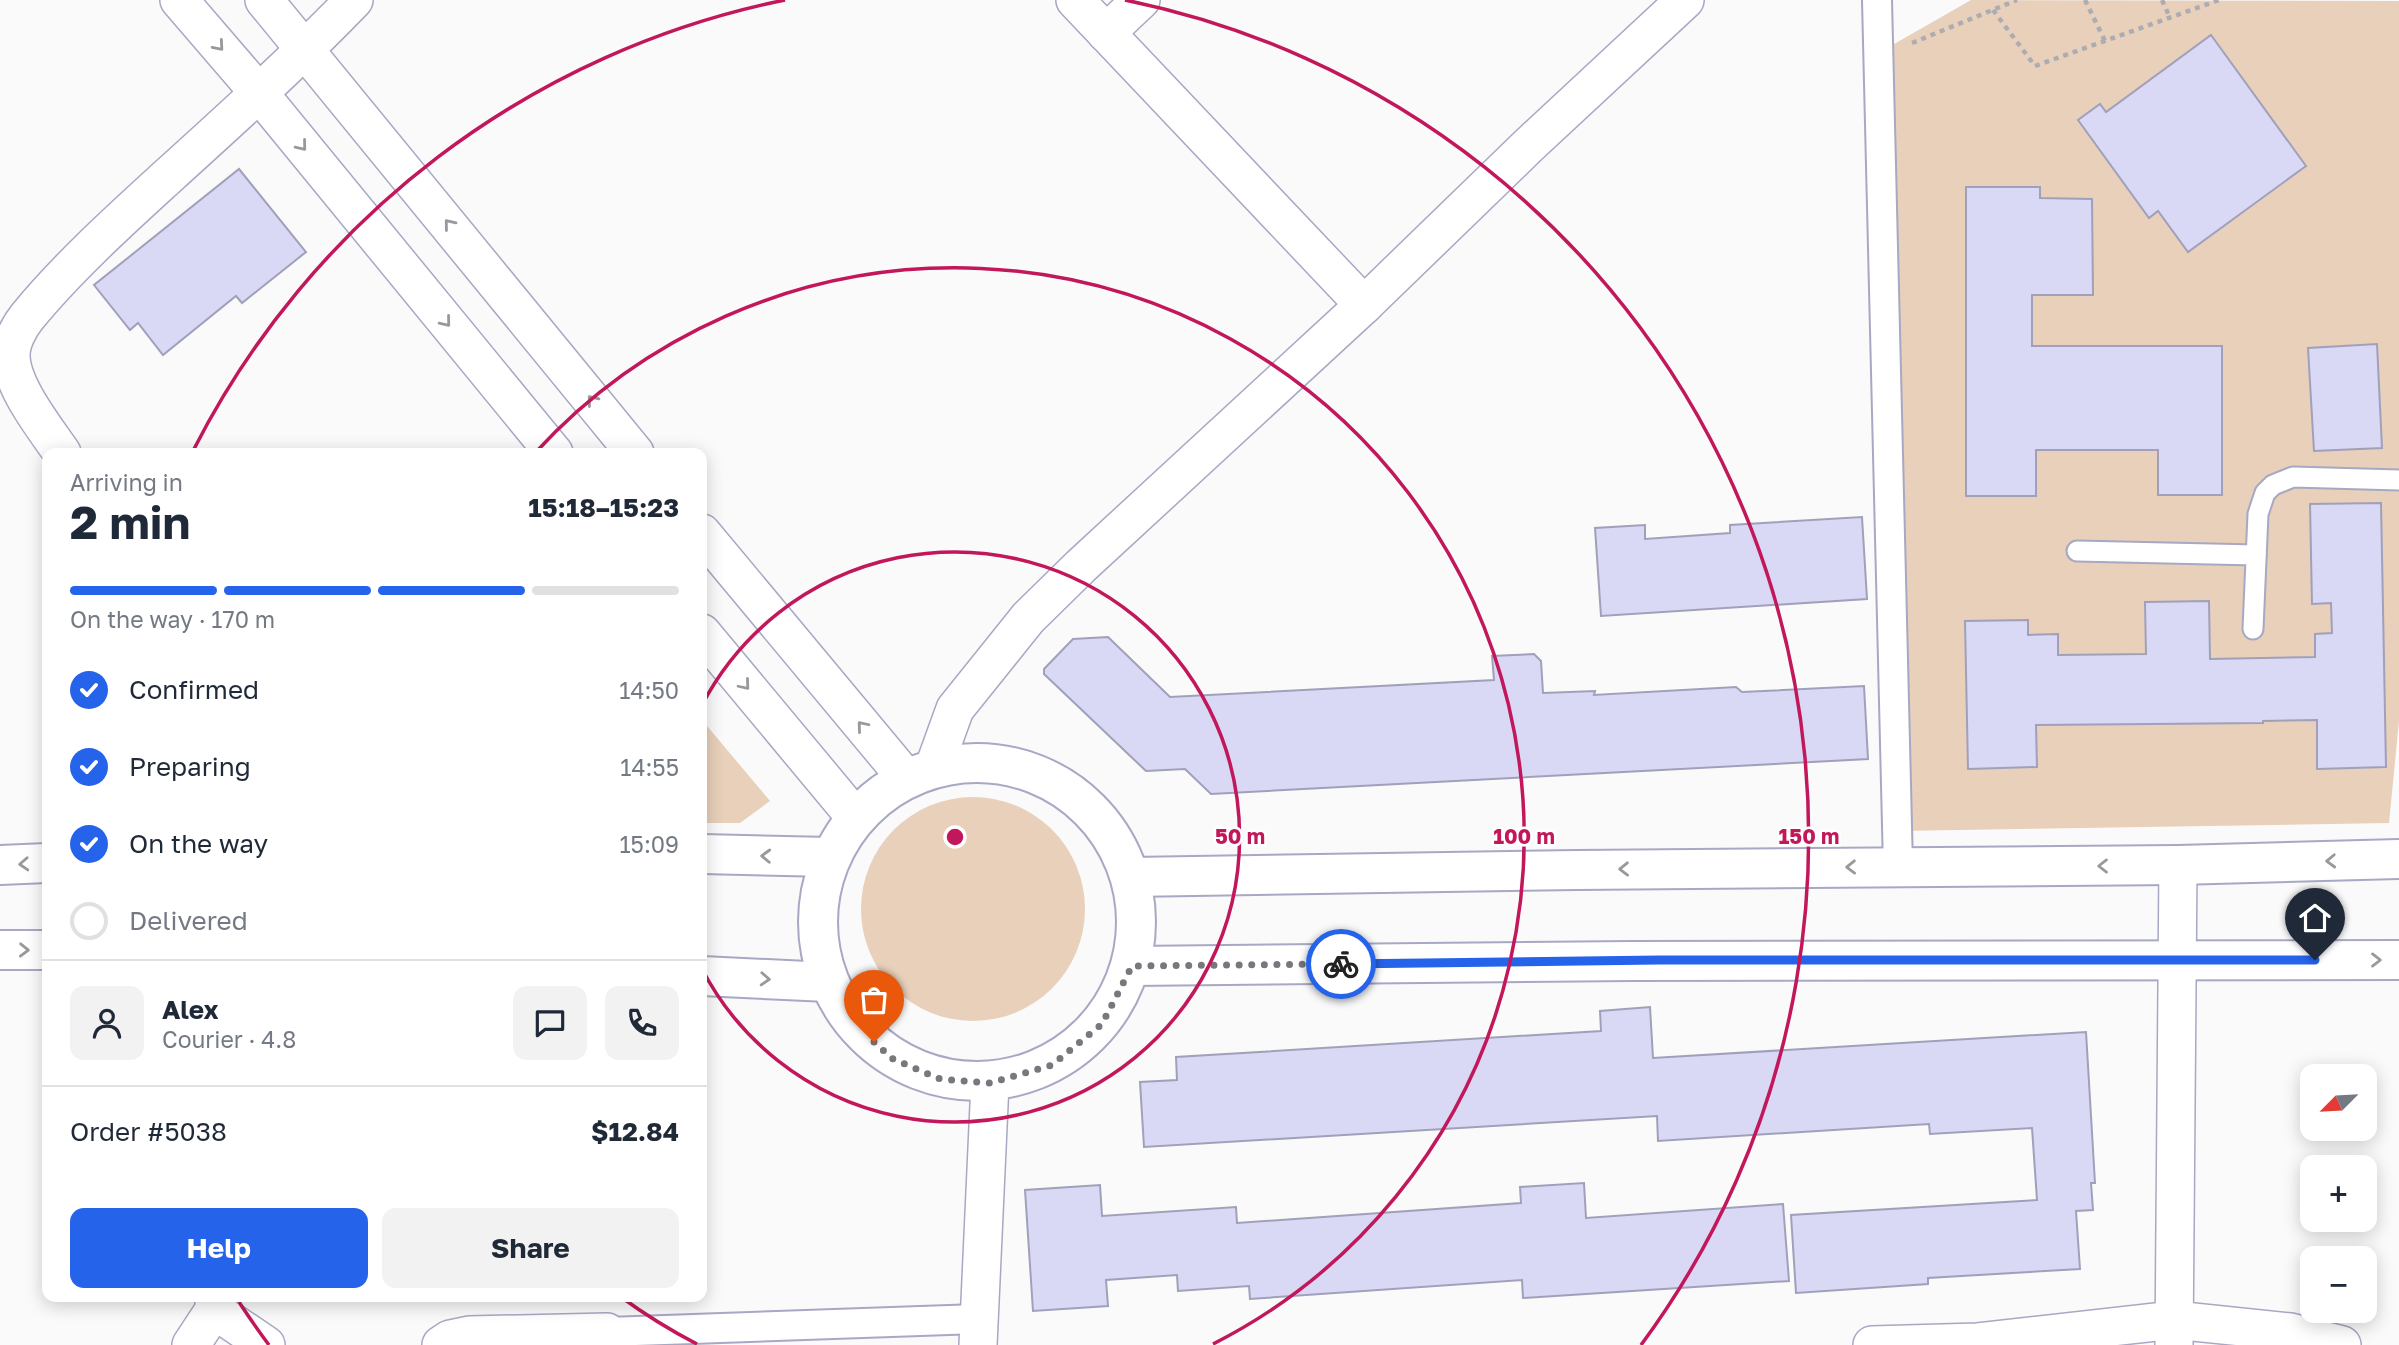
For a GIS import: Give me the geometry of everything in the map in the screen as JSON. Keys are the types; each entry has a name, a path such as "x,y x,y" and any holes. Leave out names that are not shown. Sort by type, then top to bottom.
{"street":[{"path":"179,0 259,93 550,448"},
{"path":"264,0 631,448"},
{"path":"59,448 26,398 15,372 11,356 13,340 26,318 104,235 306,50 354,0"},
{"path":"1075,0 1364,305"},
{"path":"1106,33 1141,0"},
{"path":"920,773 955,709 1028,618 1364,305 1528,146 1685,0"},
{"path":"1877,0 1898,867"},
{"path":"707,539 920,773"},
{"path":"707,639 855,817"},
{"path":"995,762 1055,782 1102,822 1131,877 1138,921 1132,966 1102,1024 1052,1065 990,1083 940,1079 893,1059 855,1025 828,982 817,919 830,858 855,817 920,773 995,762"},
{"path":"707,854 830,858"},
{"path":"1131,877 2178,865 2399,859"},
{"path":"0,865 42,863"},
{"path":"2174,1332 2178,865"},
{"path":"0,950 42,950"},
{"path":"1132,966 1660,960 2399,960"},
{"path":"707,976 828,982"},
{"path":"441,1345 450,1339 469,1335 607,1339 978,1332 990,1083"},
{"path":"191,1345 214,1303 266,1345"},
{"path":"1871,1345 1976,1343 2174,1332 2290,1332 2342,1345"}],"lane":[{"path":"2253,629 2260,504 2265,493 2282,480 2293,477 2399,480"},
{"path":"2077,551 2256,555"}],"path":[{"path":"1878,56 2017,0"},
{"path":"2085,0 2105,41"},
{"path":"2162,0 2170,18"},
{"path":"1993,10 2035,66 2219,0"}],"shaded area":[{"path":"1971,0 2399,1 2399,721 2389,823 1898,831 1889,47"},
{"path":"707,726 770,801 740,823 707,823"},
{"path":"962,797 984,797 1026,810 1044,822 1060,838 1077,866 1085,909 1077,952 1060,980 1044,996 1016,1013 984,1021 962,1021 920,1008 902,996 886,980 869,952 861,920 861,898 874,856 886,838 902,822 930,805"}],"building":[{"path":"2211,35 2306,166 2188,252 2158,211 2149,218 2078,120 2100,104 2106,112"},
{"path":"239,169 306,252 242,303 236,296 163,355 138,323 130,330 94,285"},
{"path":"1966,187 2040,187 2040,198 2092,199 2093,295 2032,295 2032,346 2222,346 2222,495 2158,495 2158,450 2036,450 2036,496 1966,496"},
{"path":"2377,344 2382,448 2314,451 2308,348"},
{"path":"2381,503 2386,767 2317,769 2317,720 2036,725 2037,767 1968,769 1965,621 2028,620 2028,635 2058,634 2058,655 2146,654 2145,602 2209,601 2210,659 2315,657 2315,634 2332,633 2331,603 2312,604 2310,504"},
{"path":"1862,517 1867,599 1601,616 1595,528 1645,525 1645,539 1730,533 1730,525"},
{"path":"1108,637 1170,697 1494,680 1492,656 1534,654 1541,661 1543,693 1595,691 1594,695 1736,687 1742,692 1864,686 1868,759 1211,794 1185,769 1146,771 1044,674 1044,669 1073,639"},
{"path":"1650,1007 1653,1058 2086,1032 2095,1183 2091,1183 2093,1210 2076,1211 2080,1269 1928,1278 1928,1284 1796,1293 1791,1215 2037,1200 2032,1128 1930,1134 1929,1124 1658,1141 1657,1116 1144,1147 1140,1082 1177,1080 1176,1057 1601,1031 1600,1011"},
{"path":"1584,1183 1586,1218 1783,1204 1789,1281 1523,1298 1522,1280 1250,1299 1249,1286 1178,1291 1177,1275 1106,1280 1108,1306 1033,1311 1025,1190 1100,1185 1102,1216 1236,1207 1237,1223 1521,1203 1520,1187"}],"way so far":[{"path":"874,1042 893,1059 940,1079 990,1083 1052,1065 1102,1024 1132,966 1341,964"}],"route":[{"path":"1341,964 1659,960 2315,960"}]}
